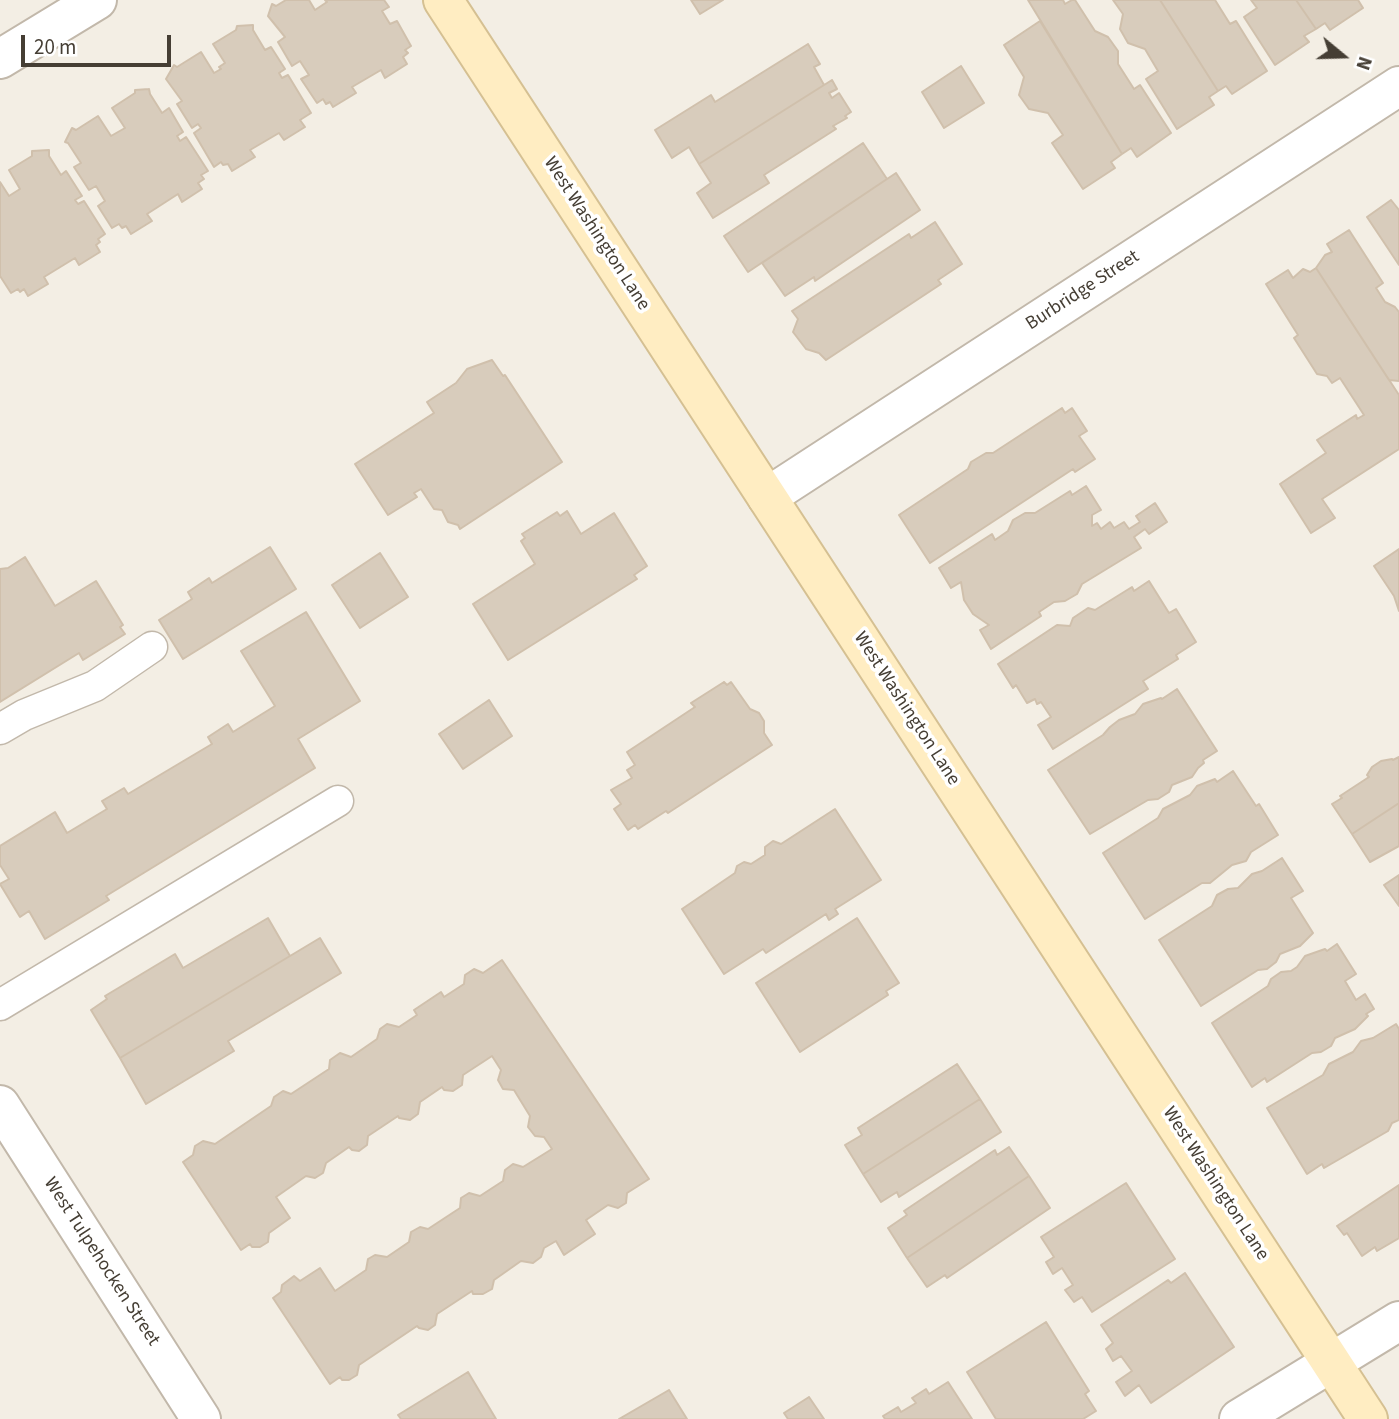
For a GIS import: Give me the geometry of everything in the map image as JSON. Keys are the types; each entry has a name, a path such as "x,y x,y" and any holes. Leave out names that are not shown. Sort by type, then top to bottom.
{"main road":[{"name":"West Washington Lane","path":"443,0 1368,1419"}],"street":[{"path":"0,59 97,0"},
{"name":"Burbridge Street","path":"767,497 1399,86"},
{"name":"West Tulpehocken Street","path":"0,1105 201,1419"},
{"path":"1239,1419 1399,1321"}],"lane":[{"path":"0,729 24,715 94,686 152,646"},
{"path":"0,1005 338,801"}],"building":[{"path":"286,0 309,0 315,10 327,2 325,0 384,0 389,7 382,11 390,24 397,21 411,46 405,50 408,53 403,57 407,64 385,78 381,70 352,87 356,93 333,107 323,99 317,103 301,79 309,75 300,61 292,66 278,42 285,37 268,16 272,4 276,6"},
{"path":"691,0 723,0 700,14"},
{"path":"1028,0 1063,0 1065,4 1075,0 1095,31 1108,37 1118,51 1118,64 1134,89 1140,85 1171,133 1137,157 1131,148 1122,154"},
{"path":"1113,0 1160,0 1218,91 1209,97 1214,105 1177,129 1146,79 1158,71 1145,49 1128,43 1120,29 1123,14"},
{"path":"1160,0 1215,0 1230,24 1236,21 1267,71 1232,94 1226,86 1218,91"},
{"path":"1251,0 1296,0 1316,29 1304,36 1309,42 1275,65 1244,17 1257,8"},
{"path":"1296,0 1358,0 1363,8 1330,30 1325,23 1316,29"},
{"path":"1040,21 1122,154 1111,162 1115,168 1083,189 1052,143 1063,135 1048,113 1029,109 1019,95 1024,77 1004,45"},
{"path":"253,25 253,30 265,50 271,47 285,69 279,73 282,78 288,75 311,113 300,120 305,127 284,140 279,133 250,150 255,157 232,171 228,164 223,165 221,162 214,167 194,133 201,128 198,124 192,128 177,104 182,101 166,79 174,65 177,67 201,52 214,73 221,69 219,67 225,63 213,44 236,30 237,26"},
{"path":"808,44 820,64 814,67 824,85 699,164 689,147 672,158 655,130 711,95 715,102"},
{"path":"961,66 984,103 944,128 922,92"},
{"path":"832,80 837,89 829,93 832,98 839,93 851,112 845,116 847,118 833,126 836,129 764,175 769,183 713,218 697,193 711,183 699,164"},
{"path":"149,89 162,113 169,108 183,132 177,136 180,141 186,137 208,171 201,175 204,179 198,183 202,189 182,202 178,194 147,214 152,221 131,234 126,226 122,228 119,224 112,228 98,206 105,201 96,186 89,190 74,167 81,163 65,142 72,128 76,130 98,116 111,136 125,128 112,108 135,93 135,90"},
{"path":"863,143 887,179 748,272 724,236"},
{"path":"49,150 49,156 61,175 66,171 82,196 75,200 78,204 84,201 105,234 98,239 100,242 96,245 100,252 79,265 75,258 44,277 48,284 28,296 24,289 11,293 0,276 0,182 9,196 20,189 9,170 32,156 32,151"},
{"path":"896,173 920,210 815,281 814,277 785,296 762,263"},
{"path":"1391,200 1399,210 1399,265 1367,217"},
{"path":"935,222 962,264 938,280 941,284 826,360 819,353 806,349 793,332 798,319 792,311 909,234 911,238"},
{"path":"1349,230 1383,283 1376,288 1385,302 1399,312 1399,381 1389,380 1316,268 1325,255 1332,252 1327,244"},
{"path":"1316,268 1399,395 1399,449 1322,499 1335,518 1311,533 1280,484 1326,453 1317,440 1356,415 1357,419 1364,415 1340,378 1332,383 1327,376 1317,374 1294,338 1298,335 1266,284 1288,270 1293,278 1303,269 1310,272"},
{"path":"492,360 503,376 505,375 562,462 460,529 458,525 448,522 442,510 434,509 421,489 414,493 417,497 388,515 355,464 434,413 427,402 456,383 467,369"},
{"path":"1062,408 1065,413 1072,408 1087,431 1079,436 1095,459 1075,472 1073,469 930,563 899,515 968,469 971,462 986,453 993,453"},
{"path":"1086,486 1101,510 1092,515 1092,526 1097,523 1101,529 1110,522 1114,528 1124,522 1129,529 1140,522 1136,516 1155,503 1167,522 1149,534 1145,529 1134,537 1141,548 1082,584 1077,594 1065,601 1054,602 1039,612 1041,616 991,649 980,630 989,625 973,614 964,600 961,582 951,588 939,568 992,534 995,540 1008,531 1013,520 1025,513 1035,513 1070,491 1072,495"},
{"path":"567,511 581,534 614,513 647,566 634,575 637,579 508,660 473,604 535,564 521,541 525,538 522,534 557,512 560,516"},
{"path":"270,547 296,589 183,659 159,620 192,599 188,592 209,578 212,583"},
{"path":"1399,549 1399,611 1394,596 1374,566"},
{"path":"380,553 408,597 360,628 332,585"},
{"path":"25,557 55,606 96,581 123,625 120,627 125,634 83,660 79,653 0,702 0,569 8,568"},
{"path":"1149,581 1169,613 1176,609 1196,642 1176,655 1178,659 1143,681 1148,689 1053,749 1038,725 1051,717 1041,702 1037,704 1035,699 1027,703 1016,685 1013,688 998,664 1057,625 1070,626 1073,618 1088,608 1095,610 1132,587 1134,591"},
{"path":"306,612 360,701 298,739 315,768 106,896 109,900 45,939 29,911 20,917 0,884 9,879 0,865 0,846 55,812 67,833 107,809 102,801 124,788 128,794 212,744 208,737 228,724 233,732 275,706 241,651"},
{"path":"724,682 727,685 731,682 750,709 759,713 764,721 764,733 772,745 668,813 666,811 638,829 635,825 628,830 614,809 621,804 611,790 632,778 627,770 635,765 627,752 695,707 691,703"},
{"path":"1177,689 1217,751 1203,760 1204,763 1192,777 1172,785 1169,792 1158,799 1148,800 1090,834 1048,770 1103,735 1119,720 1135,714 1143,704 1162,699"},
{"path":"489,700 512,736 463,769 439,734"},
{"path":"1399,757 1399,803 1352,834 1332,804 1369,777 1367,775 1372,767 1381,761"},
{"path":"1233,771 1256,806 1259,804 1278,835 1251,852 1246,861 1232,865 1210,883 1202,883 1145,919 1103,853 1158,818 1163,809 1190,795 1197,786 1215,779 1217,782"},
{"path":"1399,803 1399,846 1370,862 1352,834"},
{"path":"835,809 881,880 835,909 838,914 829,920 826,914 766,953 763,949 724,974 682,909 735,873 737,866 744,862 751,864 765,855 765,847 773,841 781,844"},
{"path":"1282,858 1303,891 1291,898 1313,933 1300,946 1280,954 1276,962 1267,969 1258,970 1201,1006 1159,940 1212,906 1217,895 1228,889 1238,888 1252,874"},
{"path":"1399,875 1399,906 1384,885"},
{"path":"268,918 290,956 120,1058 91,1010 107,999 105,996 175,954 183,968"},
{"path":"857,918 899,983 886,991 888,995 800,1052 756,983"},
{"path":"320,938 341,973 228,1041 234,1051 146,1104 120,1058"},
{"path":"1337,944 1356,974 1345,981 1356,1000 1365,994 1374,1009 1366,1014 1368,1016 1355,1029 1335,1038 1331,1046 1321,1052 1312,1053 1267,1082 1265,1078 1252,1087 1212,1023 1268,986 1271,979 1281,972 1297,967 1305,956 1325,949 1327,951"},
{"path":"502,960 649,1179 627,1193 626,1203 618,1208 608,1205 586,1220 595,1234 564,1255 556,1241 544,1248 541,1257 533,1263 521,1261 494,1280 492,1289 483,1294 473,1294 472,1291 437,1314 435,1325 428,1330 417,1326 359,1365 357,1375 349,1380 342,1380 340,1377 330,1384 273,1298 281,1292 282,1285 294,1276 300,1281 320,1268 335,1291 366,1270 368,1259 375,1255 387,1257 409,1242 411,1232 420,1227 428,1229 460,1208 461,1198 469,1193 480,1196 503,1181 505,1170 513,1164 523,1167 552,1149 544,1137 535,1136 528,1127 530,1116 514,1090 503,1089 498,1080 501,1070 492,1056 463,1075 462,1085 453,1091 444,1090 442,1087 420,1102 418,1114 410,1120 398,1116 368,1136 367,1145 359,1151 349,1147 326,1163 323,1173 315,1178 306,1176 276,1197 290,1218 269,1233 268,1242 260,1247 252,1247 250,1244 241,1250 183,1162 193,1155 195,1146 203,1141 215,1144 271,1106 274,1097 283,1091 291,1094 329,1069 330,1060 340,1053 351,1057 377,1039 380,1029 387,1024 399,1027 417,1015 414,1010 441,992 444,997 464,984 465,975 474,969 483,973"},
{"path":"1396,1024 1399,1029 1399,1120 1392,1123 1388,1131 1324,1168 1322,1164 1307,1174 1267,1108 1323,1075 1329,1064 1353,1052 1361,1041 1373,1038"},
{"path":"957,1064 980,1099 863,1174 845,1145 862,1135 858,1128"},
{"path":"980,1099 1001,1132 899,1197 897,1192 881,1202 863,1174"},
{"path":"1009,1147 1029,1176 907,1258 888,1228 907,1215 904,1211 995,1150 997,1155"},
{"path":"1029,1176 1050,1208 947,1278 945,1275 927,1287 907,1258"},
{"path":"1126,1183 1175,1259 1092,1312 1082,1297 1074,1302 1065,1290 1073,1285 1062,1268 1053,1274 1046,1262 1054,1257 1041,1237"},
{"path":"1399,1185 1399,1238 1377,1251 1375,1247 1362,1256 1347,1233 1344,1235 1337,1226"},
{"path":"1185,1273 1234,1347 1151,1403 1139,1385 1125,1396 1116,1382 1132,1371 1121,1356 1113,1361 1106,1349 1113,1343 1101,1325 1168,1280 1171,1283"},
{"path":"1046,1322 1089,1391 1085,1394 1096,1411 1083,1419 996,1419 967,1372"},
{"path":"468,1372 496,1419 401,1419 398,1415"},
{"path":"948,1382 972,1419 885,1419 883,1416 898,1407 901,1412 916,1403 912,1398 926,1389 929,1394"},
{"path":"669,1390 687,1419 619,1419"},
{"path":"809,1397 824,1419 788,1419 784,1413"}]}
